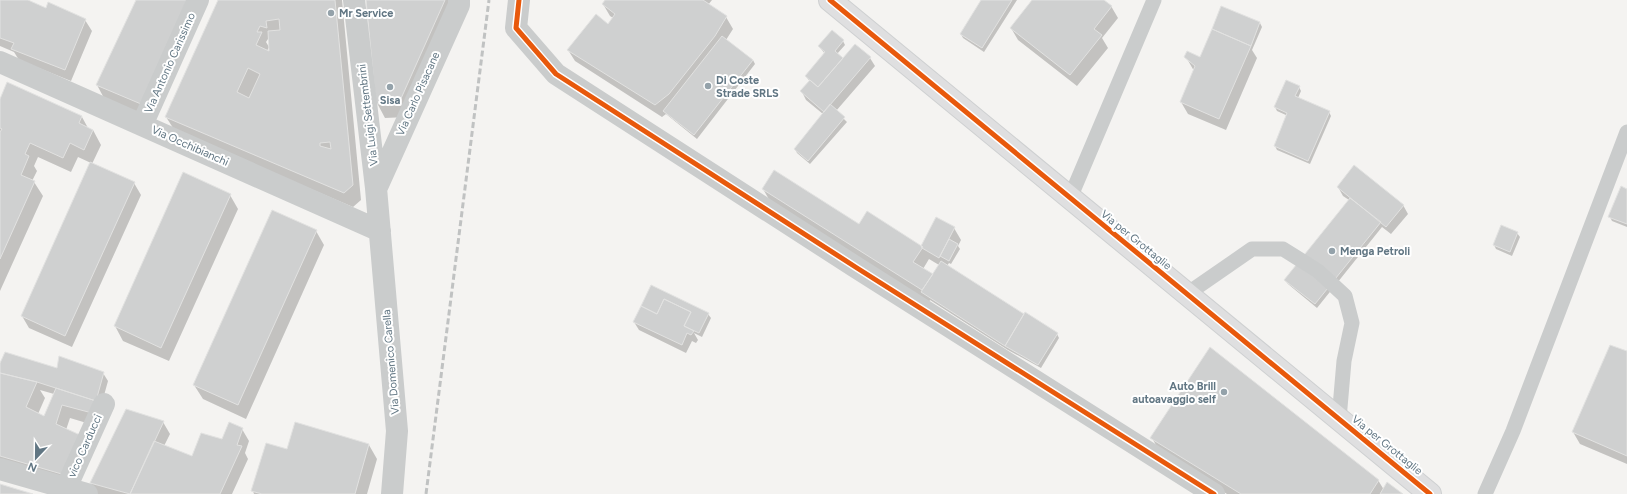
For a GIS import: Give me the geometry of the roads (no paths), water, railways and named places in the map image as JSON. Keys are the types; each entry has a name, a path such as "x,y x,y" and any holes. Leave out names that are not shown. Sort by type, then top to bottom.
{"street":[{"name":"Via Antonio Carissimo","path":"142,125 198,0"},
{"name":"Via Luigi Settembrini","path":"354,0 380,231"},
{"name":"Via Carlo Pisacane","path":"376,188 459,5 459,0"},
{"path":"519,0 516,28 556,74 1214,494"},
{"name":"Via per Grottaglie","path":"830,0 1430,494"},
{"name":"Via Occhibianchi","path":"0,62 380,231"},
{"name":"Via Domenico Carella","path":"380,231 398,431 392,494"},
{"name":"vico Carducci","path":"66,488 104,404"},
{"path":"0,469 87,494"}],"lane":[{"path":"1070,198 1154,0"},
{"path":"1486,494 1513,431 1627,132"},
{"path":"1187,294 1252,249 1283,249 1318,272 1345,296 1352,323 1344,361 1340,419"}],"railway":[{"path":"426,494 489,0"}],"place":[{"name":"Mr Service","path":"331,13"},
{"name":"Di Coste Strade SRLS","path":"708,86"},
{"name":"Sisa","path":"390,87"},
{"name":"Menga Petroli","path":"1332,251"},
{"name":"Auto Brill autoavaggio self","path":"1224,392"}]}
